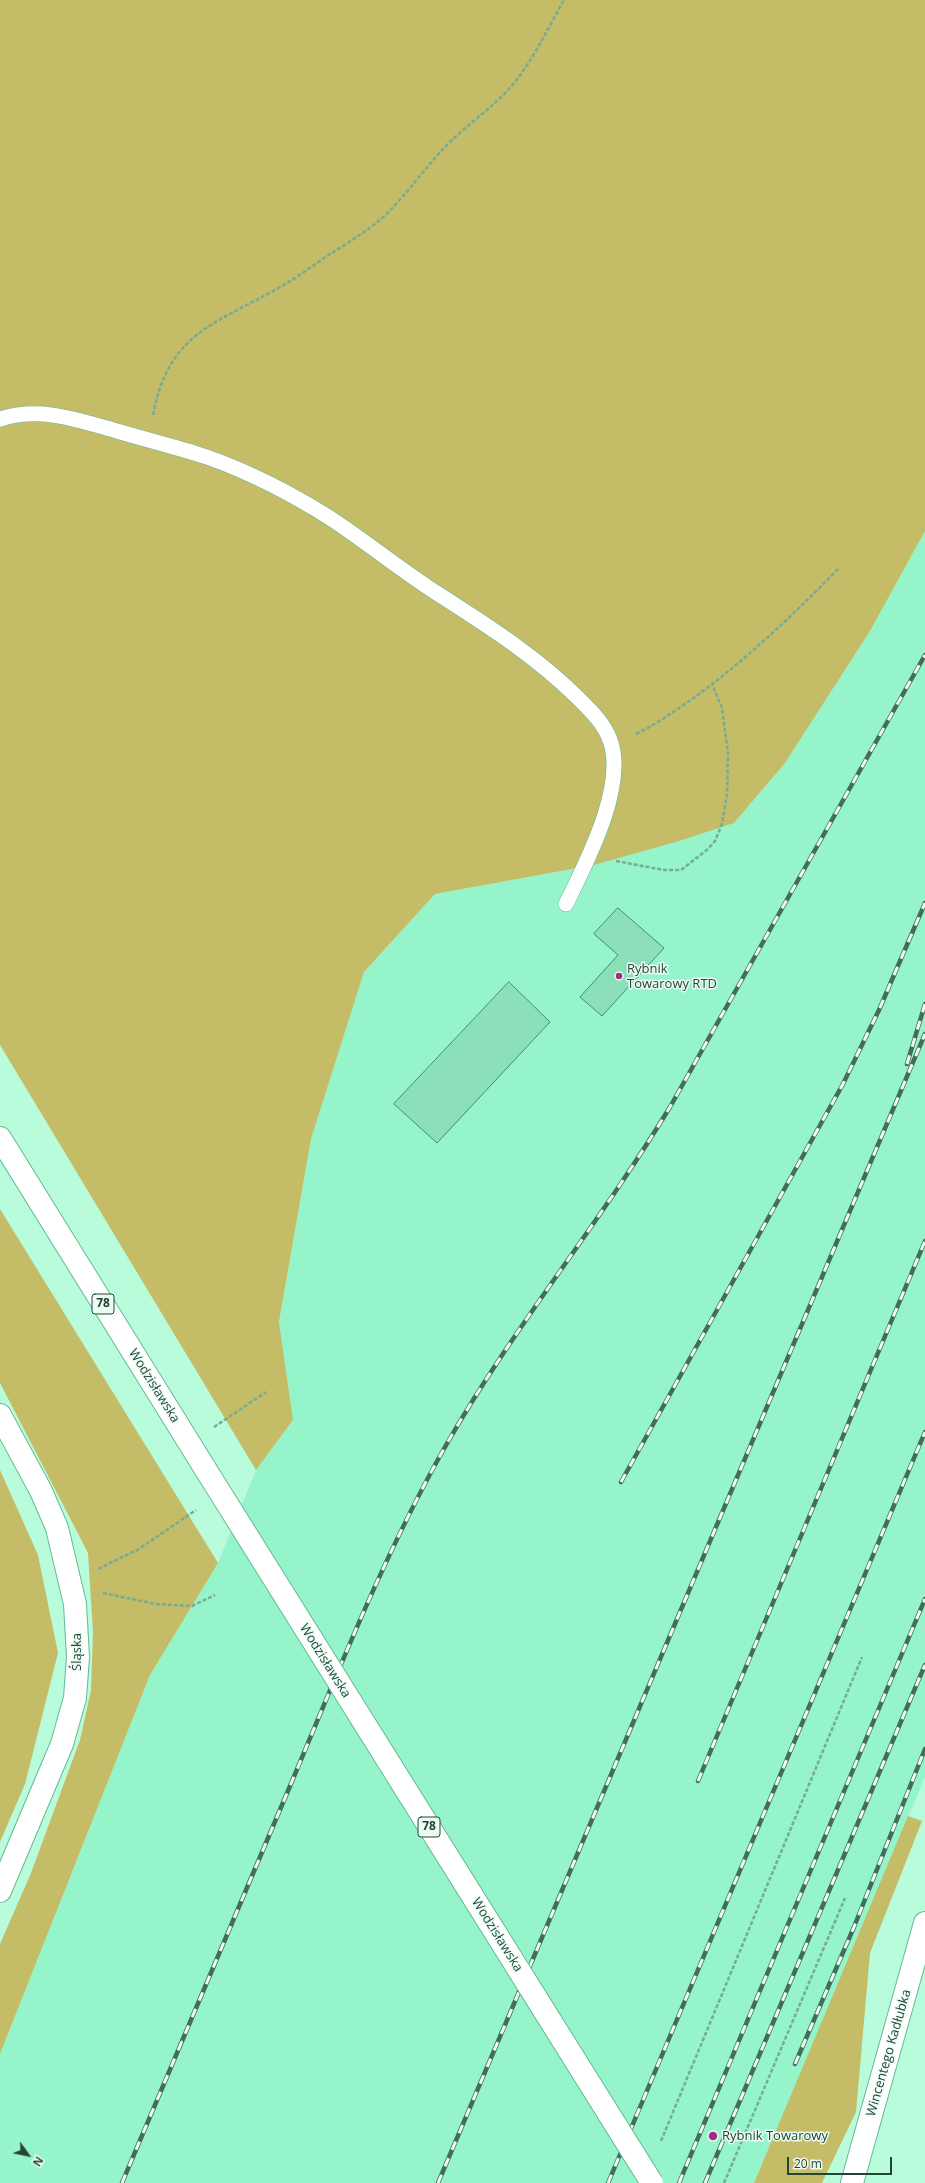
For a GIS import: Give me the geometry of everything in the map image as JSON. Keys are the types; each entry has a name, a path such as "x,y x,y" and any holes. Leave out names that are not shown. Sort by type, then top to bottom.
{"main road":[{"name":"Wodzisławska","path":"0,1138 652,2183"},
{"name":"Śląska","path":"0,1415 48,1507 63,1548 78,1632 78,1670 75,1698 62,1744 0,1891"},
{"name":"Wincentego Kadłubka","path":"852,2183 925,1923"}],"lane":[{"path":"0,419 24,413 38,413 77,420 208,458 240,471 329,518 523,651 566,686 600,722 611,742 615,765 614,776 603,820 591,852 566,904"}],"path":[{"path":"148,440 156,398 164,378 178,354 191,338 208,325 278,289 366,231 410,188 445,147 514,83 525,68 564,0"},
{"path":"611,742 637,734 655,725 712,684 751,652 839,568"},
{"path":"591,852 621,862 674,871 681,870 689,865 715,841 722,824 727,794 728,753 722,708 712,684"},
{"path":"212,1428 266,1392"},
{"path":"70,1582 139,1550 198,1508"},
{"path":"70,1582 107,1594 156,1604 192,1606 215,1595"},
{"path":"659,2146 862,1657"},
{"path":"724,2183 845,1898"}],"shaded area":[{"path":"0,0 925,0 925,531 870,631 785,763 734,823 679,841 594,865 435,894 364,972 311,1139 279,1322 293,1420 256,1470 0,1045"},
{"path":"925,531 925,1777 754,2183 0,2183 0,2054 150,1675 218,1563 256,1470 293,1420 279,1323 311,1139 364,972 435,894 594,865 734,823 785,763 870,631"},
{"path":"0,1209 218,1563 150,1675 0,2054 0,1944 31,1873 80,1740 91,1690 93,1632 88,1553 0,1383"},
{"path":"0,1470 38,1555 58,1653 25,1784 0,1842"},
{"path":"908,1816 922,1821 870,1953 856,2112 822,2183 754,2183"}],"building":[{"name":"Rybnik Towarowy RTD","path":"618,908 664,948 602,1016 580,997 618,955 594,934"},
{"path":"509,982 550,1022 437,1143 394,1104"}],"railway":[{"path":"122,2183 364,1611 423,1487 471,1403 527,1318 615,1192 670,1107 925,655"},
{"path":"621,1482 843,1084 879,1010 925,903"},
{"path":"907,1064 925,1004"},
{"path":"438,2183 925,1034"},
{"path":"698,1781 925,1241"},
{"path":"608,2183 925,1432"},
{"path":"679,2183 925,1599"},
{"path":"705,2183 925,1665"},
{"path":"795,2064 854,1927 925,1749"}],"place":[{"name":"Rybnik Towarowy RTD","path":"619,976"},
{"name":"Rybnik Towarowy","path":"713,2136"}]}
